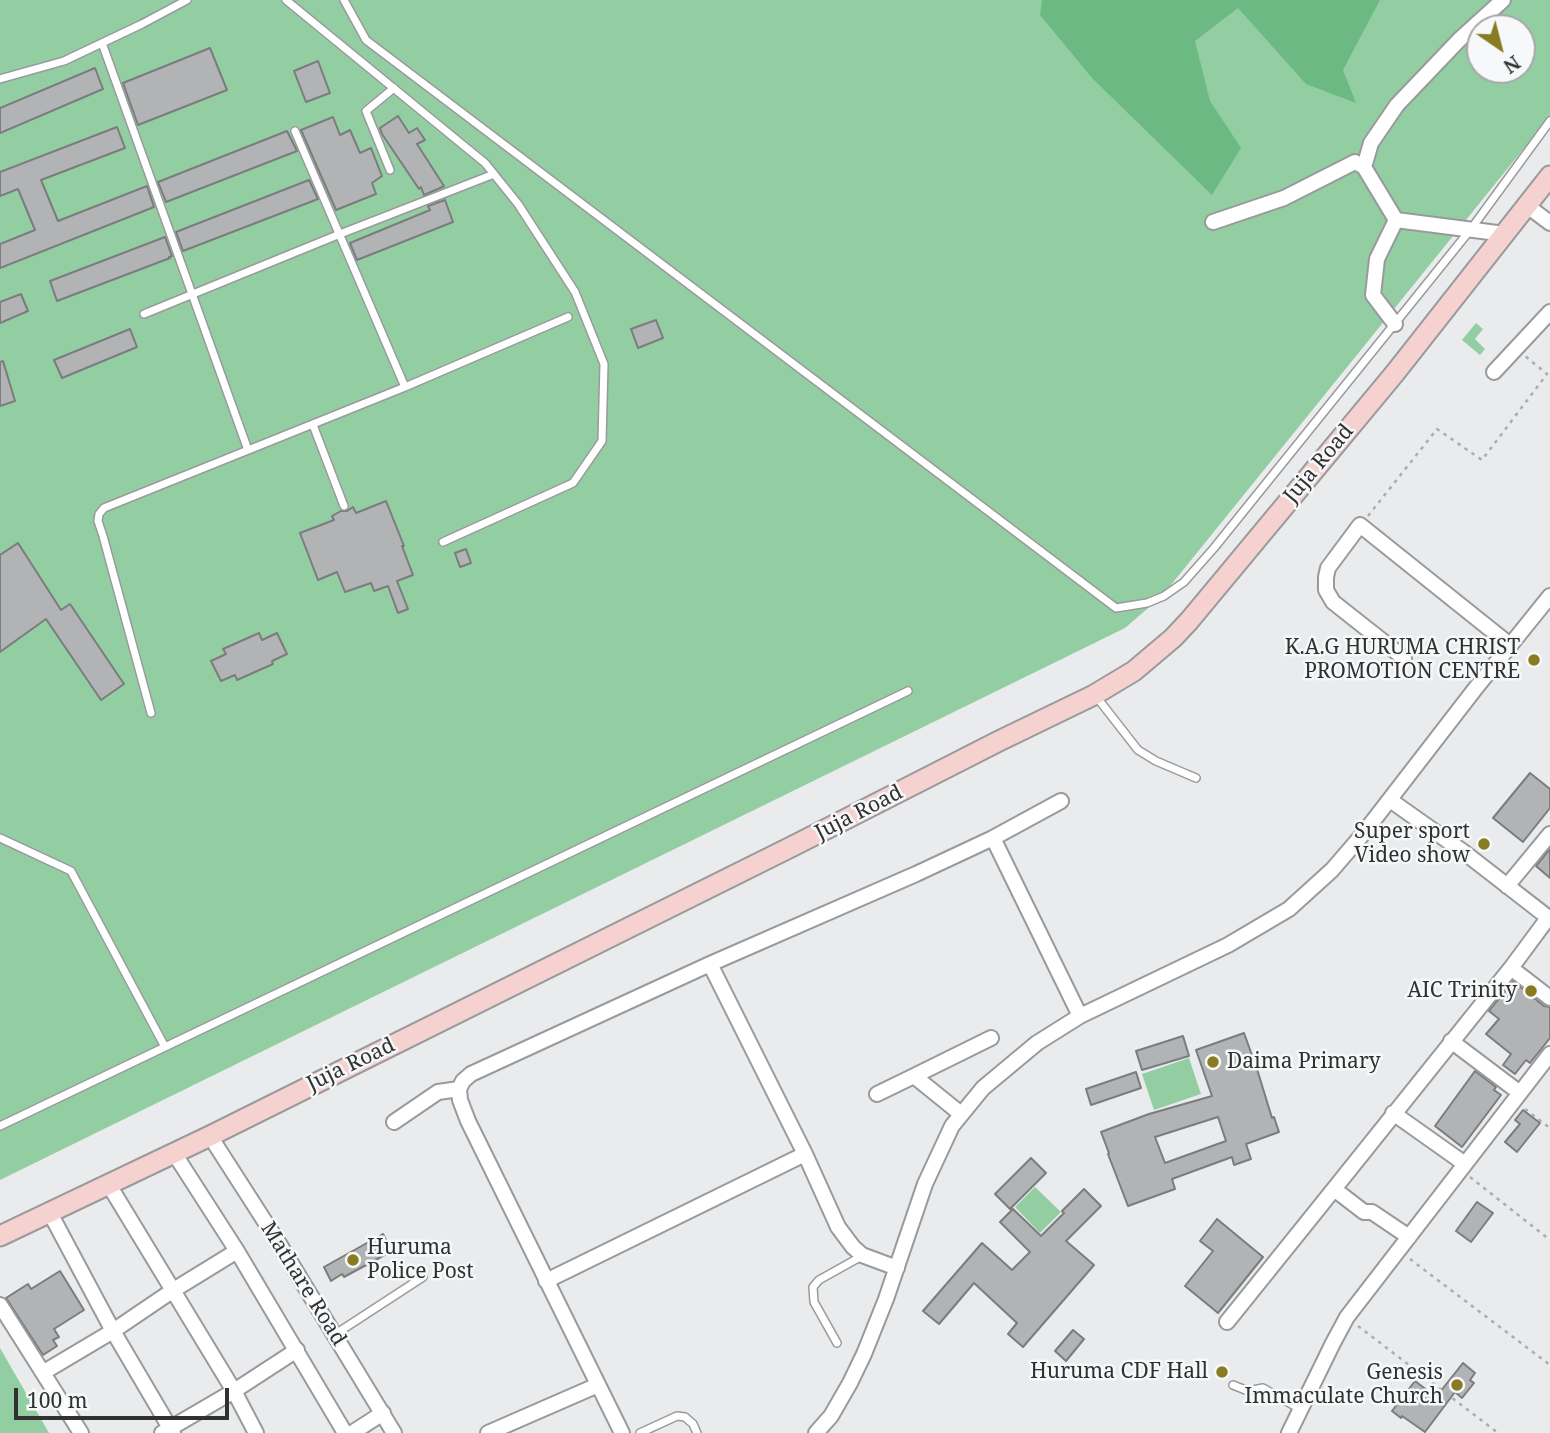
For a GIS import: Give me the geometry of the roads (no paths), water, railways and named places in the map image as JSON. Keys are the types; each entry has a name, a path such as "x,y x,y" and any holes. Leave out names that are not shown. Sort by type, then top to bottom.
{"main road":[{"name":"Juja Road","path":"0,1236 210,1136 793,846 1094,695 1134,671 1189,621 1395,373 1550,176"}],"street":[{"path":"1364,167 1371,143 1397,105 1459,40 1503,0"},
{"path":"1213,222 1284,198 1355,162 1364,167 1396,220"},
{"path":"1526,205 1550,223"},
{"path":"1395,324 1373,295 1377,259 1396,220"},
{"path":"1396,220 1505,234"},
{"path":"1494,372 1550,312"},
{"path":"1404,658 1333,602 1326,590 1328,568 1360,525 1510,645"},
{"path":"816,1433 831,1416 864,1354 925,1184 952,1126 983,1088 1037,1043 1080,1016 1228,945 1289,909 1332,870 1550,596"},
{"path":"1227,1322 1549,918 1465,853 1390,800"},
{"path":"622,1433 468,1121 460,1100 459,1090 463,1081 471,1074 710,964 916,874 993,838 1062,801"},
{"path":"1507,886 1550,834"},
{"path":"993,838 1080,1016"},
{"path":"710,964 805,1154 838,1227 862,1255 897,1268"},
{"path":"1511,968 1550,998"},
{"path":"877,1094 991,1038"},
{"path":"1451,1041 1517,1097"},
{"path":"1289,1433 1327,1354 1348,1318 1550,1054"},
{"path":"914,1076 961,1114"},
{"path":"394,1122 438,1092 459,1090"},
{"path":"1394,1113 1463,1167"},
{"name":"Mathare Road","path":"210,1136 394,1433"},
{"path":"174,1153 352,1433 383,1413"},
{"path":"546,1280 805,1154"},
{"path":"108,1185 234,1391 256,1433"},
{"path":"1334,1189 1364,1212 1371,1212 1409,1237"},
{"path":"50,1213 168,1431 297,1350"},
{"path":"44,1372 113,1331 236,1251"},
{"path":"0,1304 81,1433"},
{"path":"488,1433 597,1385"}],"lane":[{"path":"0,79 64,61 187,0"},
{"path":"286,0 485,163 518,204 575,292 604,363 602,442 573,482 443,542"},
{"path":"344,0 366,40 1116,608 1147,603 1164,596 1184,582 1471,229 1550,121"},
{"path":"102,43 248,450"},
{"path":"390,170 366,111 394,88"},
{"path":"295,131 405,387"},
{"path":"144,314 494,174"},
{"path":"151,713 98,521 104,508 313,425 568,317"},
{"path":"313,425 344,506"},
{"path":"0,1126 908,691"},
{"path":"1094,695 1138,750 1196,778"},
{"path":"0,838 71,871 165,1047"},
{"path":"837,1343 814,1302 813,1287 819,1280 862,1255"},
{"path":"334,1335 423,1277"},
{"path":"1233,1385 1248,1391 1263,1388 1300,1409"},
{"path":"640,1433 677,1416 685,1418 697,1433"}],"place":[{"name":"K.A.G HURUMA CHRIST PROMOTION CENTRE","path":"1534,660"},
{"name":"Super sport Video show","path":"1484,844"},
{"name":"AIC Trinity","path":"1531,991"},
{"name":"Daima Primary","path":"1213,1062"},
{"name":"Huruma Police Post","path":"353,1260"},
{"name":"Huruma CDF Hall","path":"1222,1372"},
{"name":"Genesis Immaculate Church","path":"1457,1385"}]}
